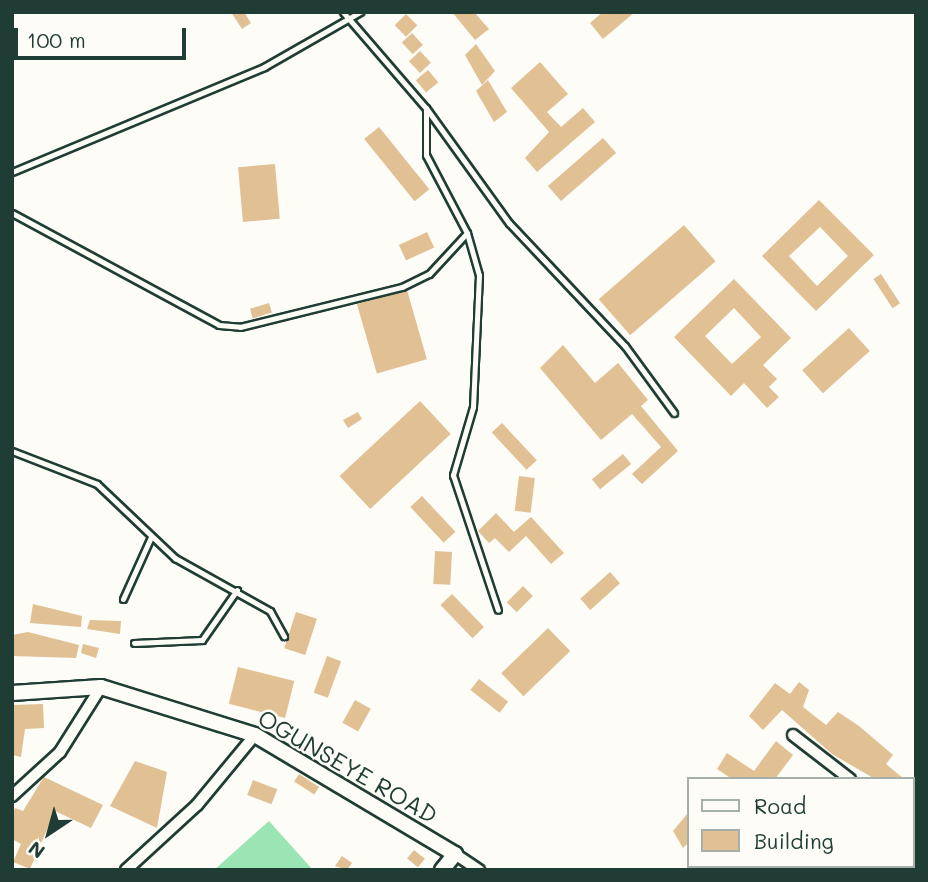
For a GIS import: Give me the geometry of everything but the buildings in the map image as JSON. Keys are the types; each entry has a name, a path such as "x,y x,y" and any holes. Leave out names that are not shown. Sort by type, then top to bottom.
{"street":[{"name":"OGUNSEYE ROAD","path":"12,694 101,687 255,735 456,854"},
{"path":"12,796 60,752 101,687"},
{"path":"125,870 197,806 255,735"},
{"path":"793,735 847,777"},
{"path":"442,870 456,854 479,870"}],"lane":[{"path":"343,12 426,108 509,223 625,345 674,413"},
{"path":"12,172 264,67 352,20 360,12"},
{"path":"426,108 426,155 467,233 479,275 480,321 473,407 453,475 498,610"},
{"path":"12,214 219,325 240,327 402,287 429,274 467,233"},
{"path":"12,452 80,473 175,558 237,590 270,611 284,636"},
{"path":"123,599 151,537"},
{"path":"134,643 202,640 237,590"}],"green space":[{"path":"269,821 313,870 214,870"}]}
